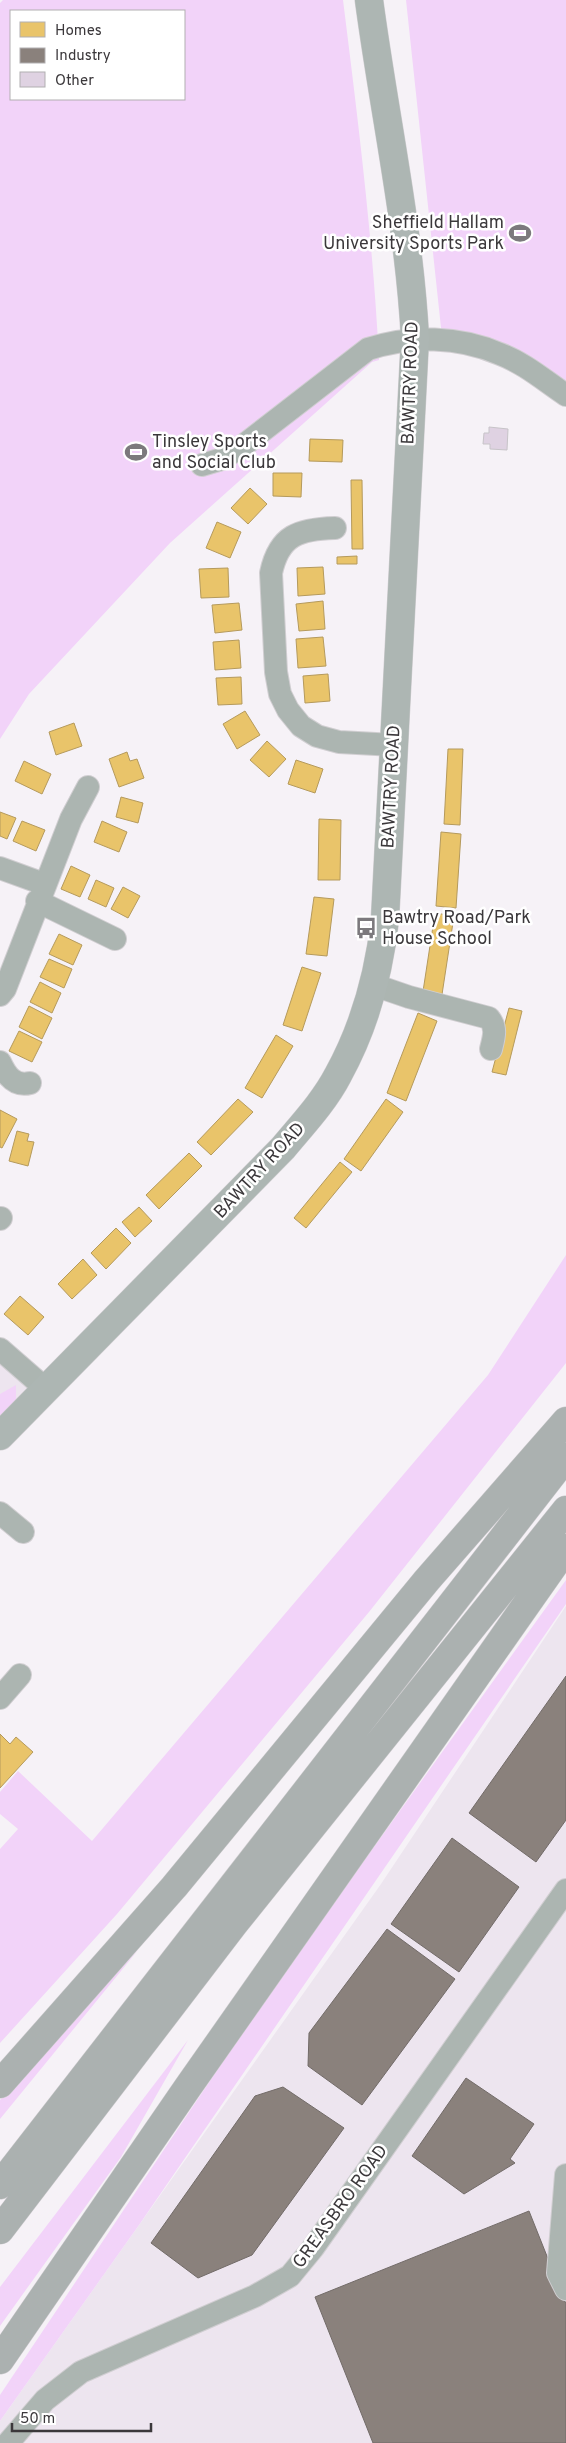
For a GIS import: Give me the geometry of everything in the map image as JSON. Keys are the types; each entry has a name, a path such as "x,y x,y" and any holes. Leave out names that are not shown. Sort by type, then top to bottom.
{"highway":[{"path":"0,2084 174,1887 427,1580 566,1421"},
{"path":"0,2185 566,1457"},
{"path":"0,2230 234,1924 566,1510"},
{"path":"0,2360 188,2087 566,1548"}],"main road":[{"name":"BAWTRY ROAD","path":"0,1436 234,1200 313,1113 338,1076 370,1002 380,960 386,919 415,338 412,283 404,218 370,0"}],"street":[{"path":"202,465 222,459 244,444 368,349 415,338 470,345 501,354 566,395"},
{"path":"335,528 309,528 293,536 281,546 273,561 271,573 276,672 280,694 288,710 301,726 317,736 339,742 394,745"},
{"path":"0,994 5,988 70,819 88,787"},
{"path":"0,868 115,939"},
{"path":"374,985 416,999 489,1018 494,1024 495,1031 491,1049"},
{"path":"0,1062 6,1075 15,1082 30,1083"},
{"path":"0,1349 47,1390"},
{"path":"0,1513 23,1532"},
{"path":"0,1698 20,1675"},
{"name":"GREASBRO ROAD","path":"8,2443 45,2400 82,2372 255,2296 290,2276 318,2240 566,1890"},
{"path":"566,2175 558,2273 566,2289"}],"shaded area":[{"name":"Tinsley Sports and Social Club","path":"3,0 343,0 369,225 379,360 372,362 170,543 29,694 0,739 0,3"},
{"path":"406,0 566,0 566,381 499,342 442,337"},
{"path":"566,1255 566,1363 369,1612 117,1914 0,2043 0,1849 18,1829 0,1814 0,1792 18,1771 92,1841 488,1375"},
{"path":"0,1349 47,1390 0,1436"},
{"path":"16,1385 16,1401 0,1422 0,1394"},
{"path":"566,1580 566,1604 139,2225 0,2421 0,2395 266,1997"},
{"path":"566,1606 566,2443 0,2443 0,2421 381,1884"},
{"path":"139,1949 0,2119 0,2100"},
{"path":"188,2040 121,2157 0,2326 0,2287"}],"building: Homes":[{"path":"310,439 343,440 342,462 309,461"},
{"path":"273,473 302,473 301,497 273,496"},
{"path":"351,480 362,480 363,549 352,549"},
{"path":"250,488 267,504 248,524 231,508"},
{"path":"217,522 241,532 230,558 206,548"},
{"path":"357,556 357,564 337,564 337,557"},
{"path":"323,567 325,594 298,596 297,568"},
{"path":"228,568 229,597 201,598 199,569"},
{"path":"323,601 325,629 299,631 296,604"},
{"path":"239,603 242,630 215,633 212,605"},
{"path":"323,637 326,666 298,668 296,639"},
{"path":"239,640 241,668 215,670 213,642"},
{"path":"328,674 330,701 305,703 303,676"},
{"path":"241,677 242,704 218,705 216,678"},
{"path":"245,711 260,735 237,749 223,724"},
{"path":"74,723 82,746 56,755 49,732"},
{"path":"267,741 286,759 269,777 250,760"},
{"path":"448,749 463,749 460,825 444,824"},
{"path":"127,752 130,761 137,759 144,778 119,787 109,759"},
{"path":"296,760 323,769 315,793 288,784"},
{"path":"24,761 51,774 42,794 15,781"},
{"path":"121,797 143,803 138,823 116,817"},
{"path":"0,812 16,818 7,839 0,836"},
{"path":"319,819 341,820 340,880 318,880"},
{"path":"22,821 45,830 36,851 13,841"},
{"path":"102,821 127,832 119,852 94,842"},
{"path":"441,832 461,834 456,908 436,906"},
{"path":"71,866 90,875 80,897 61,889"},
{"path":"96,880 114,888 106,907 88,899"},
{"path":"123,887 140,896 128,918 111,909"},
{"path":"314,897 334,899 327,956 306,954"},
{"path":"435,913 454,916 441,1001 422,998"},
{"path":"59,934 82,945 73,965 49,954"},
{"path":"49,959 72,969 64,988 40,977"},
{"path":"302,967 321,973 302,1031 283,1025"},
{"path":"40,982 61,993 52,1013 30,1002"},
{"path":"29,1006 52,1018 42,1039 19,1027"},
{"path":"509,1008 522,1011 506,1075 492,1072"},
{"path":"418,1013 437,1021 406,1101 387,1093"},
{"path":"19,1031 42,1042 32,1062 9,1051"},
{"path":"276,1035 293,1046 262,1098 245,1088"},
{"path":"238,1099 253,1112 211,1155 197,1142"},
{"path":"386,1099 403,1112 361,1171 344,1159"},
{"path":"0,1110 17,1119 2,1148 0,1147"},
{"path":"17,1131 29,1134 27,1141 34,1142 28,1166 9,1161"},
{"path":"189,1153 202,1166 159,1209 146,1195"},
{"path":"340,1162 352,1172 306,1228 294,1218"},
{"path":"139,1207 152,1221 135,1237 122,1222"},
{"path":"116,1228 131,1243 106,1269 91,1253"},
{"path":"83,1259 97,1275 72,1299 58,1284"},
{"path":"20,1296 44,1317 28,1335 4,1314"},
{"path":"0,1734 10,1744 16,1737 33,1752 0,1788"}],"building: Industry":[{"path":"566,1676 566,1820 536,1862 469,1813"},
{"path":"452,1838 519,1887 459,1972 391,1924"},
{"path":"387,1929 455,1979 362,2105 308,2066 309,2033"},
{"path":"466,2078 534,2124 510,2159 515,2163 464,2194 412,2156"},
{"path":"283,2087 344,2128 252,2255 198,2278 151,2243 255,2096"},
{"path":"529,2211 566,2304 566,2443 373,2443 315,2297"}],"building: Other":[{"path":"489,427 508,429 507,450 490,449 490,444 483,444 484,433 489,433"}],"place":[{"name":"Sheffield Hallam University Sports Park","path":"520,233"},
{"name":"Tinsley Sports and Social Club","path":"136,452"},
{"name":"Bawtry Road/Park House School","path":"366,928"}]}
